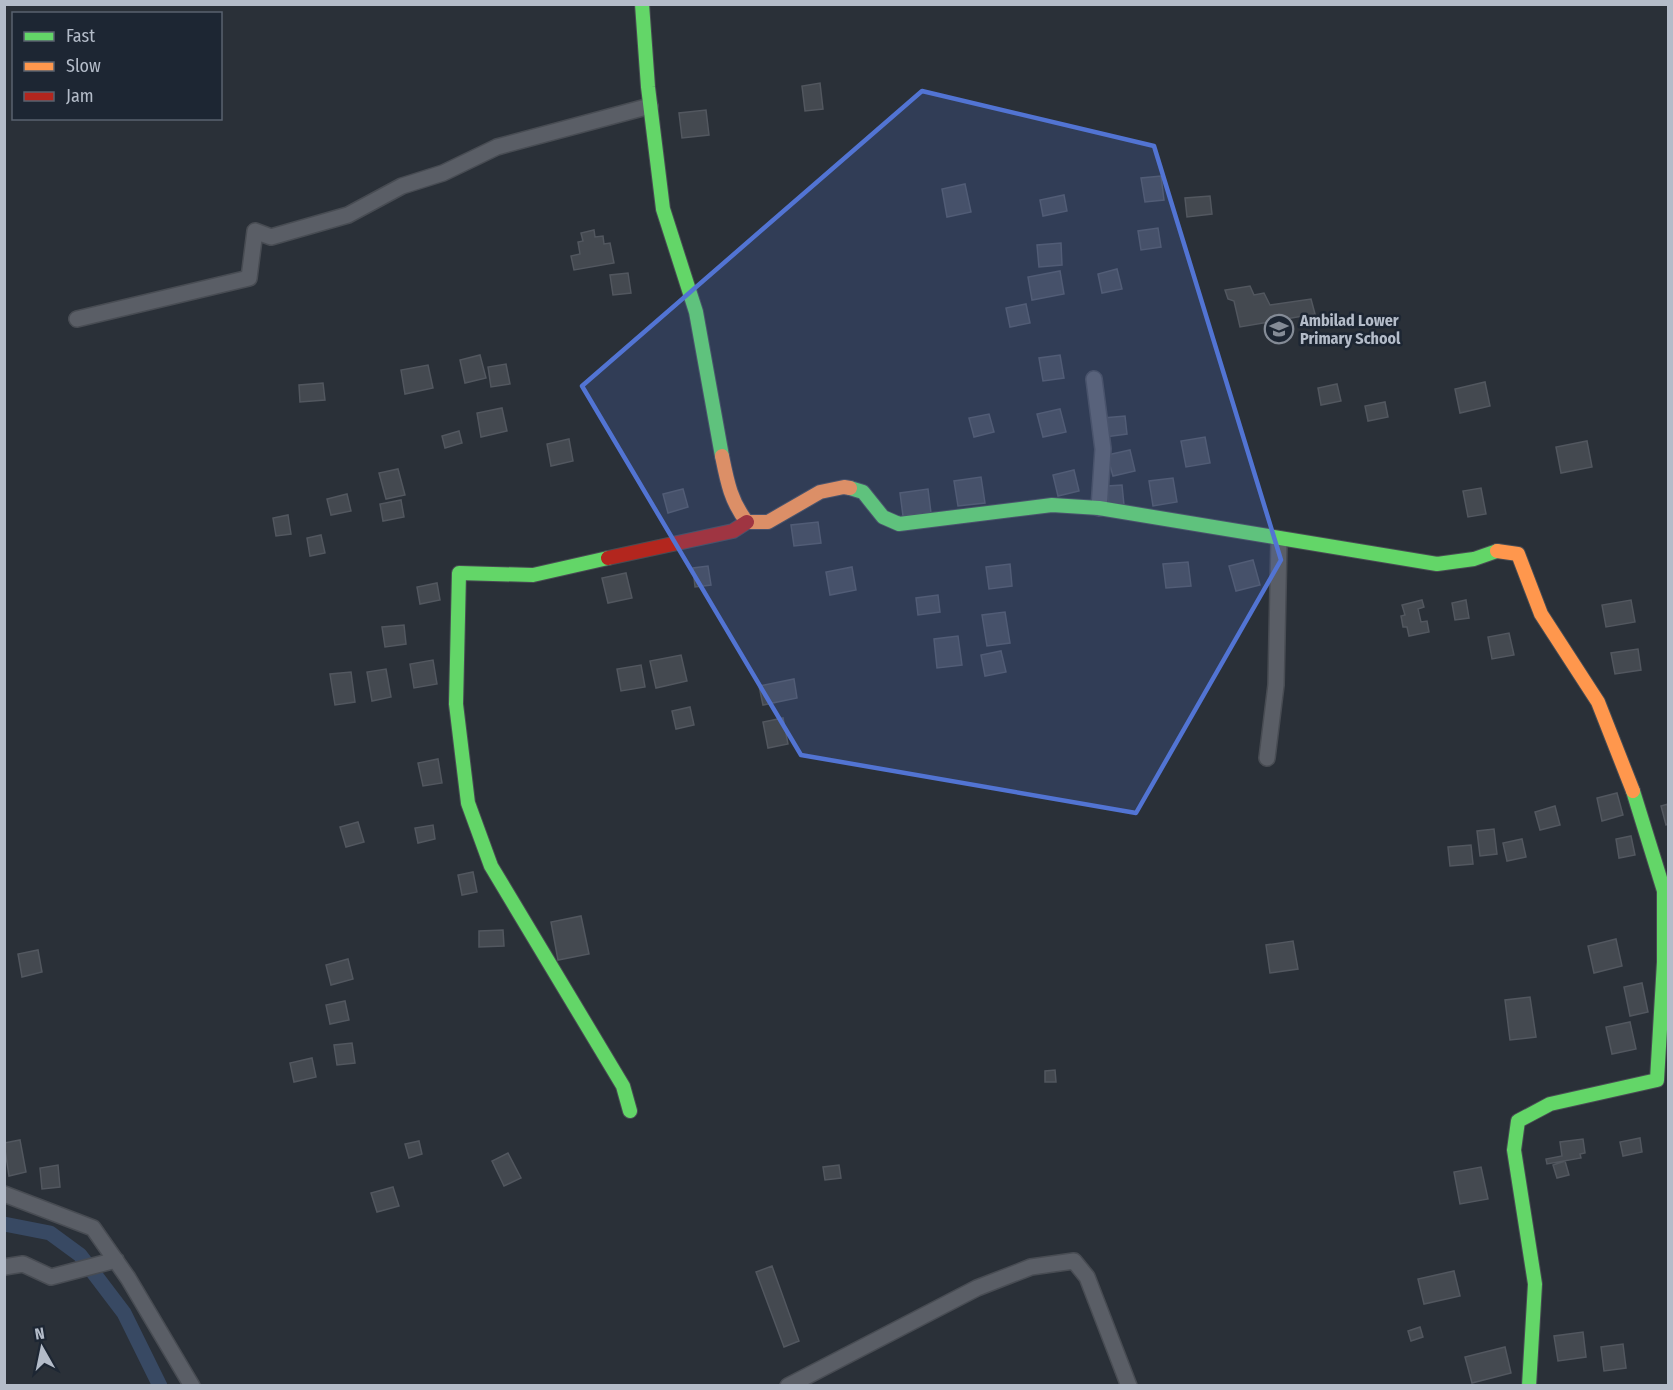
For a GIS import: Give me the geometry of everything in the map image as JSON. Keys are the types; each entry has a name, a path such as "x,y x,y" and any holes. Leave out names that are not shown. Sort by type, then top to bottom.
{"street":[{"path":"642,4 650,106 663,209 696,312 728,489 738,511 747,522"},
{"path":"77,319 249,278 255,231 272,237 348,215 402,186 443,173 497,147 650,106"},
{"path":"1094,379 1103,449 1099,508"},
{"path":"630,1111 623,1086 491,866 468,803 456,704 459,573 533,574 733,531 747,522 768,522 820,492 844,488 863,492 884,517 899,524 1052,505 1099,508 1437,564 1474,559 1498,550 1518,554 1541,614 1598,702 1636,799 1664,891 1666,961 1663,1082 1550,1104 1518,1121 1514,1150 1535,1284 1529,1386"},
{"path":"1267,758 1276,684 1279,539"},
{"path":"4,1194 93,1228 192,1386"},
{"path":"4,1268 23,1264 51,1277 115,1260"},
{"path":"789,1386 977,1288 1031,1268 1074,1261 1087,1277 1130,1386"}],"highlighted area":[{"path":"922,91 1154,146 1281,560 1136,813 801,755 582,386"}],"building":[{"path":"820,83 823,109 805,111 802,86"},
{"path":"706,110 709,135 682,138 679,113"},
{"path":"1161,176 1164,200 1145,202 1141,178"},
{"path":"965,184 971,212 947,217 942,189"},
{"path":"1064,195 1067,211 1043,216 1040,200"},
{"path":"1210,196 1212,214 1187,217 1185,198"},
{"path":"1158,228 1161,247 1141,250 1138,231"},
{"path":"594,230 595,237 603,236 604,244 610,243 614,263 574,270 571,256 580,254 578,242 583,241 581,233"},
{"path":"1061,243 1062,265 1039,267 1037,245"},
{"path":"1117,269 1122,289 1102,293 1098,274"},
{"path":"1060,271 1064,294 1032,300 1028,277"},
{"path":"628,273 631,293 613,295 610,275"},
{"path":"1250,286 1254,295 1264,293 1270,305 1311,299 1315,314 1240,327 1234,301 1228,299 1225,290"},
{"path":"1026,304 1030,323 1010,327 1006,308"},
{"path":"480,355 486,378 465,383 460,360"},
{"path":"1060,355 1064,378 1043,381 1039,358"},
{"path":"506,364 510,384 491,387 488,367"},
{"path":"428,365 433,388 405,394 401,370"},
{"path":"1485,382 1490,406 1460,413 1455,389"},
{"path":"323,383 325,400 300,402 299,385"},
{"path":"1337,384 1341,401 1321,405 1318,388"},
{"path":"1385,402 1388,417 1368,421 1365,406"},
{"path":"502,408 507,431 481,437 477,413"},
{"path":"1060,409 1066,432 1043,437 1037,414"},
{"path":"989,414 994,432 974,437 969,418"},
{"path":"1125,416 1127,434 1105,437 1103,418"},
{"path":"459,431 462,443 445,448 442,436"},
{"path":"1205,437 1210,463 1186,467 1181,441"},
{"path":"569,439 573,461 551,466 547,444"},
{"path":"1587,441 1592,467 1561,473 1556,447"},
{"path":"1130,450 1135,471 1113,476 1107,455"},
{"path":"398,469 405,495 386,499 379,473"},
{"path":"1074,470 1079,491 1058,496 1053,475"},
{"path":"981,477 985,503 958,506 954,481"},
{"path":"1173,478 1177,502 1153,506 1149,481"},
{"path":"1122,485 1124,505 1108,506 1107,486"},
{"path":"1481,488 1486,514 1468,517 1463,491"},
{"path":"683,489 688,507 668,513 663,494"},
{"path":"928,489 931,513 903,516 900,493"},
{"path":"347,494 351,511 331,515 327,499"},
{"path":"401,500 404,517 383,521 380,504"},
{"path":"288,515 291,534 276,536 273,518"},
{"path":"818,522 821,543 794,546 791,525"},
{"path":"321,535 325,553 310,556 307,538"},
{"path":"1253,560 1260,585 1236,591 1229,566"},
{"path":"1188,562 1191,586 1166,588 1163,564"},
{"path":"1010,564 1012,586 989,589 986,567"},
{"path":"708,566 711,585 695,587 693,568"},
{"path":"852,567 856,590 830,595 826,572"},
{"path":"626,573 632,598 608,603 602,578"},
{"path":"437,583 440,600 420,604 417,587"},
{"path":"938,595 940,612 918,615 916,598"},
{"path":"1422,600 1424,607 1418,609 1421,622 1427,621 1429,632 1409,636 1407,627 1403,627 1401,616 1405,615 1402,605"},
{"path":"1466,600 1469,618 1455,620 1452,603"},
{"path":"1631,600 1635,622 1606,627 1602,605"},
{"path":"1005,612 1010,643 987,646 982,615"},
{"path":"404,625 406,644 385,647 382,627"},
{"path":"1509,633 1514,655 1492,659 1488,637"},
{"path":"958,636 962,665 937,668 934,639"},
{"path":"1638,649 1641,670 1615,674 1611,653"},
{"path":"1001,651 1006,672 985,676 981,655"},
{"path":"681,655 687,681 656,688 650,661"},
{"path":"433,660 437,684 414,688 410,664"},
{"path":"641,665 645,687 621,691 617,669"},
{"path":"386,669 391,697 372,701 367,672"},
{"path":"351,672 355,702 335,705 330,674"},
{"path":"794,679 797,698 763,705 759,686"},
{"path":"690,707 694,725 676,729 672,711"},
{"path":"783,718 788,744 768,748 763,722"},
{"path":"438,759 442,783 423,786 418,763"},
{"path":"1617,793 1623,815 1602,821 1597,798"},
{"path":"1668,804 1668,824 1666,825 1661,806"},
{"path":"1555,806 1560,825 1540,830 1535,812"},
{"path":"358,822 364,842 346,847 340,827"},
{"path":"433,825 435,839 418,843 415,828"},
{"path":"1494,829 1497,854 1480,856 1477,831"},
{"path":"1631,836 1635,855 1619,858 1616,839"},
{"path":"1522,839 1526,857 1507,861 1503,843"},
{"path":"1471,845 1473,864 1450,866 1448,847"},
{"path":"473,872 477,892 462,895 458,875"},
{"path":"581,916 589,954 558,960 551,922"},
{"path":"503,930 504,946 479,947 479,931"},
{"path":"1616,939 1622,966 1594,973 1588,946"},
{"path":"1293,941 1298,969 1270,973 1266,945"},
{"path":"38,950 42,972 22,977 18,954"},
{"path":"348,959 353,979 331,985 326,965"},
{"path":"1642,983 1648,1012 1630,1016 1624,987"},
{"path":"1530,997 1536,1037 1510,1040 1505,1000"},
{"path":"345,1001 349,1020 330,1024 326,1005"},
{"path":"1630,1022 1636,1049 1612,1054 1606,1027"},
{"path":"352,1043 355,1063 337,1065 334,1045"},
{"path":"312,1058 316,1077 294,1082 290,1063"},
{"path":"1055,1070 1056,1082 1045,1082 1045,1071"},
{"path":"1640,1138 1642,1152 1623,1156 1620,1142"},
{"path":"1583,1139 1585,1153 1580,1154 1581,1158 1547,1164 1546,1159 1562,1156 1560,1142"},
{"path":"20,1140 26,1172 9,1176 4,1143"},
{"path":"419,1141 422,1154 409,1158 405,1144"},
{"path":"508,1153 521,1178 504,1186 492,1161"},
{"path":"1565,1161 1569,1175 1557,1178 1553,1165"},
{"path":"58,1165 60,1187 42,1189 40,1168"},
{"path":"839,1165 841,1178 825,1180 823,1167"},
{"path":"1481,1167 1488,1199 1460,1204 1454,1172"},
{"path":"393,1187 399,1206 377,1212 371,1193"},
{"path":"772,1266 799,1341 784,1347 756,1272"},
{"path":"1454,1271 1460,1296 1424,1304 1418,1279"},
{"path":"1420,1327 1423,1337 1411,1341 1408,1331"},
{"path":"1583,1332 1586,1357 1558,1361 1554,1336"},
{"path":"1623,1344 1626,1368 1604,1371 1601,1347"},
{"path":"1505,1347 1511,1373 1472,1383 1465,1357"}],"waterway":[{"path":"4,1224 50,1233 80,1255 124,1313 160,1386"}],"traffic: fast":[{"path":"642,4 648,87 663,209 696,312 722,456"},
{"path":"850,488 863,492 883,517 899,524 1052,505 1099,508 1437,564 1474,559 1497,551"},
{"path":"608,558 533,575 459,573 456,704 468,803 491,866 623,1086 630,1111"},
{"path":"1529,1386 1535,1284 1514,1150 1518,1121 1550,1104 1657,1080 1664,962 1664,891 1633,791"}],"traffic: slow":[{"path":"722,456 733,499 747,522 768,522 820,492 850,488"},
{"path":"1497,551 1518,554 1541,614 1598,702 1633,791"}],"traffic: jam":[{"path":"608,558 733,531 747,522"}],"place":[{"name":"Ambilad Lower Primary School","path":"1279,329"}]}
